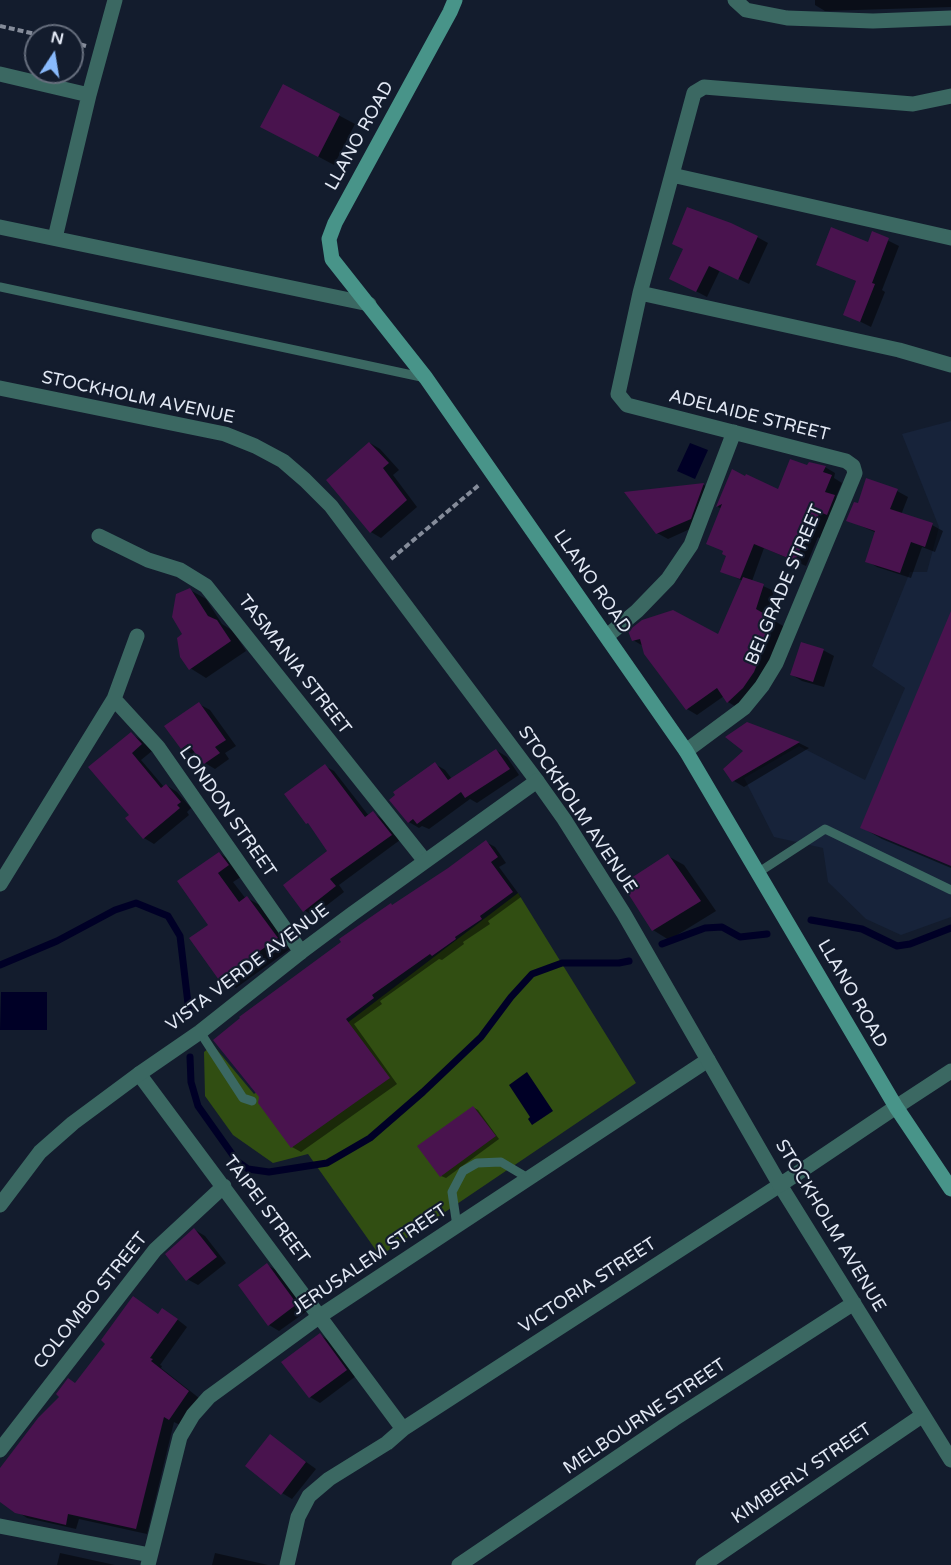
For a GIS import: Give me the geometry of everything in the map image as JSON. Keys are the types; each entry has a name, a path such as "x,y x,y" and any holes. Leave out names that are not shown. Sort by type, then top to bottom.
{"main road":[{"name":"LLANO ROAD","path":"455,0 344,204 329,239 332,259 426,378 686,751 896,1107 951,1189"}],"street":[{"path":"55,238 89,95 115,0"},
{"path":"735,0 746,10 787,18 873,21 951,18"},
{"path":"0,74 89,95"},
{"path":"951,96 914,104 704,87 694,93 640,293 899,350 951,365"},
{"path":"672,175 951,237"},
{"path":"0,227 369,304"},
{"name":"ADELAIDE STREET","path":"640,293 618,394 627,405 846,460 853,466 855,473"},
{"name":"STOCKHOLM AVENUE","path":"0,388 225,434 283,461 331,506 537,781 591,860 780,1185 951,1460"},
{"path":"607,636 637,611 668,579 691,545 734,432"},
{"name":"BELGRADE STREET","path":"686,751 744,708 762,686 776,663 855,473"},
{"name":"TASMANIA STREET","path":"99,536 148,560 180,570 207,586 425,861"},
{"path":"0,884 114,699 137,636"},
{"name":"LONDON STREET","path":"114,699 158,747 301,952"},
{"name":"VISTA VERDE AVENUE","path":"0,1205 28,1166 55,1137 200,1032 301,952 537,781"},
{"name":"JERUSALEM STREET","path":"149,1560 180,1437 193,1415 209,1397 320,1316 708,1060"},
{"name":"VICTORIA STREET","path":"287,1565 298,1517 309,1496 329,1479 951,1071"},
{"name":"TAIPEI STREET","path":"139,1074 403,1429"},
{"name":"COLOMBO STREET","path":"0,1450 155,1250 224,1186"},
{"name":"MELBOURNE STREET","path":"459,1565 674,1419 854,1303"},
{"name":"KIMBERLY STREET","path":"703,1565 923,1415"},
{"path":"0,1526 149,1560"}],"lane":[{"path":"0,287 426,378"},
{"path":"759,872 825,829 951,890"},
{"path":"200,1032 243,1098 252,1101"},
{"path":"457,1226 452,1192 463,1171 477,1163 501,1162 528,1178"}],"path":[{"path":"0,26 24,31"},
{"path":"378,569 493,474"}],"shaded area":[{"path":"951,421 951,917 901,935 866,919 828,882 823,848 774,837 744,778 799,746 865,780 905,688 872,666 910,572 927,572 939,527 902,434"},
{"path":"690,443 708,450 695,479 677,471"},
{"path":"1,992 47,992 47,1030 0,1030"},
{"path":"527,1072 553,1111 532,1125 528,1119 530,1117 509,1085"}],"green space":[{"path":"518,893 636,1083 380,1256 308,1154 273,1163 233,1135 205,1096 204,1052 213,1045 254,1094"}],"building":[{"path":"283,84 340,114 318,157 260,127"},
{"path":"687,207 731,223 758,236 738,280 709,266 696,292 669,279 683,249 672,244"},
{"path":"831,227 868,242 872,231 889,238 860,322 843,315 856,281 816,265"},
{"path":"369,442 389,463 383,468 407,500 370,533 326,480"},
{"path":"790,459 807,465 809,462 826,466 823,472 832,475 825,492 835,495 827,515 820,512 810,534 807,533 795,561 754,544 740,579 720,572 726,556 722,554 723,551 706,544 722,504 716,507 732,469 778,489"},
{"path":"866,478 898,489 890,509 933,523 925,547 911,542 900,573 865,562 875,531 846,521 854,502 858,503"},
{"path":"704,483 691,519 656,534 624,492"},
{"path":"743,577 764,584 756,609 775,620 754,672 743,688 727,703 717,688 686,710 644,654 640,639 632,641 628,631 642,620 673,610 718,634"},
{"path":"190,588 208,616 217,620 231,641 189,670 180,657 177,638 182,634 172,617 176,594"},
{"path":"951,611 951,866 860,828"},
{"path":"801,642 824,649 813,682 790,675"},
{"path":"199,702 226,740 215,747 220,753 204,764 188,744 181,749 164,726"},
{"path":"747,722 800,742 732,782 723,769 743,751 725,737"},
{"path":"131,732 142,744 132,753 161,788 166,784 181,802 177,805 180,808 143,839 125,818 129,815 88,767"},
{"path":"496,749 510,769 465,798 461,792 417,824 413,819 408,823 389,800 395,795 393,792 435,762 448,780"},
{"path":"325,764 365,817 373,811 392,835 330,879 336,886 303,912 283,885 327,851 284,794"},
{"path":"486,840 498,857 491,862 513,892 480,916 482,919 455,937 456,939 432,956 430,954 372,995 374,998 346,1019 390,1078 291,1148 258,1103 259,1097 213,1040 239,1017 341,942 339,939 448,868"},
{"path":"219,852 229,865 218,873 239,902 247,896 278,938 219,980 189,938 208,925 177,881"},
{"path":"668,854 701,901 652,931 622,884"},
{"path":"473,1106 496,1136 440,1177 417,1146"},
{"path":"194,1228 217,1257 186,1281 165,1254"},
{"path":"267,1263 297,1304 268,1326 238,1285"},
{"path":"133,1296 158,1314 162,1308 178,1319 150,1358 189,1391 169,1420 164,1417 136,1529 68,1514 66,1525 15,1513 0,1502 0,1468 38,1418 59,1397 56,1394 68,1378 75,1383 105,1344 101,1340"},
{"path":"320,1333 347,1370 309,1398 281,1362"},
{"path":"270,1434 306,1462 281,1495 245,1466"}],"waterway":[{"path":"0,965 57,941 115,910 136,903 168,916 180,936 189,1012"},
{"path":"811,920 862,929 897,946 910,944 951,928"},
{"path":"662,944 705,928 722,927 740,937 767,934"},
{"path":"190,1057 191,1082 198,1106 237,1161 248,1169 269,1172 327,1163 370,1138 423,1092 481,1037 511,997 532,974 562,963 629,961"}]}
